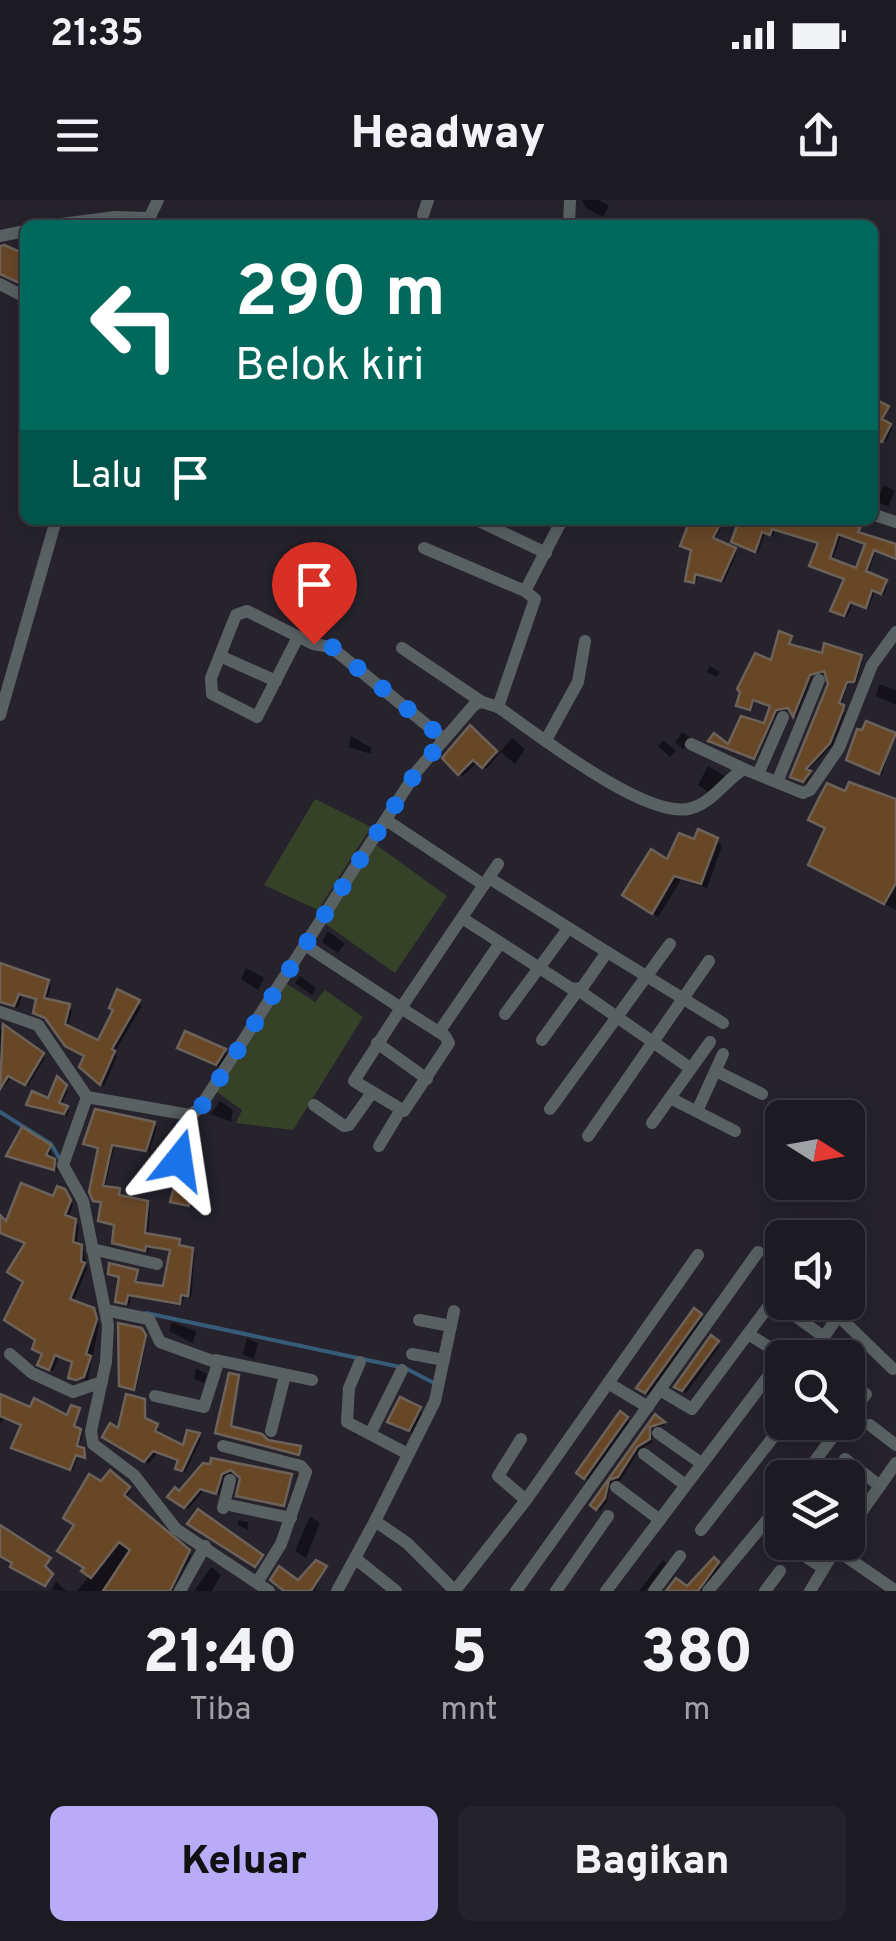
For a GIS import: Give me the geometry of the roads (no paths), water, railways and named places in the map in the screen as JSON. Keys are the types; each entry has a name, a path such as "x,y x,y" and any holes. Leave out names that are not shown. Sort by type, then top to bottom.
{"street":[{"path":"423,214 428,200"},
{"path":"88,220 115,216 137,220"},
{"path":"0,715 55,525"},
{"path":"487,525 546,553"},
{"path":"525,591 560,525"},
{"path":"424,548 532,594 534,606 498,706"},
{"path":"298,637 260,713 251,718 212,694 211,678 242,611 298,637 331,646 444,739"},
{"path":"691,744 798,791 810,790 839,748 872,665 896,632"},
{"path":"546,740 578,682 585,642"},
{"path":"402,648 618,786 682,810 698,806 744,769"},
{"path":"220,656 276,681"},
{"path":"778,780 819,680"},
{"path":"0,1012 38,1025 86,1097 186,1116 200,1109 386,820 444,739 482,702"},
{"path":"760,772 783,717"},
{"path":"386,820 723,1023"},
{"path":"400,1112 354,1081 498,864"},
{"path":"462,918 538,969 578,990 690,1068"},
{"path":"505,1014 567,930"},
{"path":"439,1032 500,943"},
{"path":"550,1109 670,944"},
{"path":"305,946 448,1040 448,1047 428,1079 409,1108 400,1112 379,1146"},
{"path":"542,1040 607,952"},
{"path":"588,1136 709,961"},
{"path":"652,1123 710,1042"},
{"path":"377,1043 428,1079"},
{"path":"697,1111 723,1054"},
{"path":"716,1071 762,1094"},
{"path":"314,1105 344,1126 350,1125 371,1094"},
{"path":"86,1097 63,1165 83,1202 108,1330 93,1444 134,1475 168,1522 264,1586 305,1469 223,1446"},
{"path":"670,1098 735,1131"},
{"path":"92,1249 158,1264"},
{"path":"516,1591 758,1252"},
{"path":"374,1521 456,1590 526,1500 698,1255"},
{"path":"105,1310 148,1320 164,1344 216,1360 312,1380"},
{"path":"337,1591 435,1401 454,1311"},
{"path":"660,1390 692,1409 765,1311"},
{"path":"419,1320 450,1326"},
{"path":"806,1320 824,1337 835,1320"},
{"path":"842,1320 893,1369"},
{"path":"748,1334 765,1345"},
{"path":"10,1354 32,1373 73,1392 102,1382"},
{"path":"412,1354 444,1360"},
{"path":"155,1396 204,1408 216,1360"},
{"path":"360,1362 349,1388 347,1422 408,1454"},
{"path":"370,1434 402,1370"},
{"path":"271,1431 285,1375"},
{"path":"606,1591 765,1381"},
{"path":"608,1384 648,1407"},
{"path":"870,1425 896,1445"},
{"path":"658,1433 701,1463"},
{"path":"520,1440 498,1476 526,1500"},
{"path":"701,1530 771,1440"},
{"path":"816,1460 831,1440"},
{"path":"644,1454 684,1484"},
{"path":"845,1459 880,1486"},
{"path":"865,1508 894,1469"},
{"path":"230,1480 223,1506 291,1518"},
{"path":"616,1488 660,1520"},
{"path":"556,1591 608,1516"},
{"path":"708,1591 765,1522"},
{"path":"180,1591 205,1546"},
{"path":"654,1591 680,1556"},
{"path":"356,1559 396,1591"},
{"path":"811,1560 823,1568"},
{"path":"810,1591 828,1560"},
{"path":"856,1560 896,1591"},
{"path":"765,1591 780,1571"}],"lane":[{"path":"186,1116 179,1160 186,1169"}],"waterway":[{"path":"0,1112 51,1144 61,1161"},
{"path":"146,1313 405,1368 436,1384"}]}
